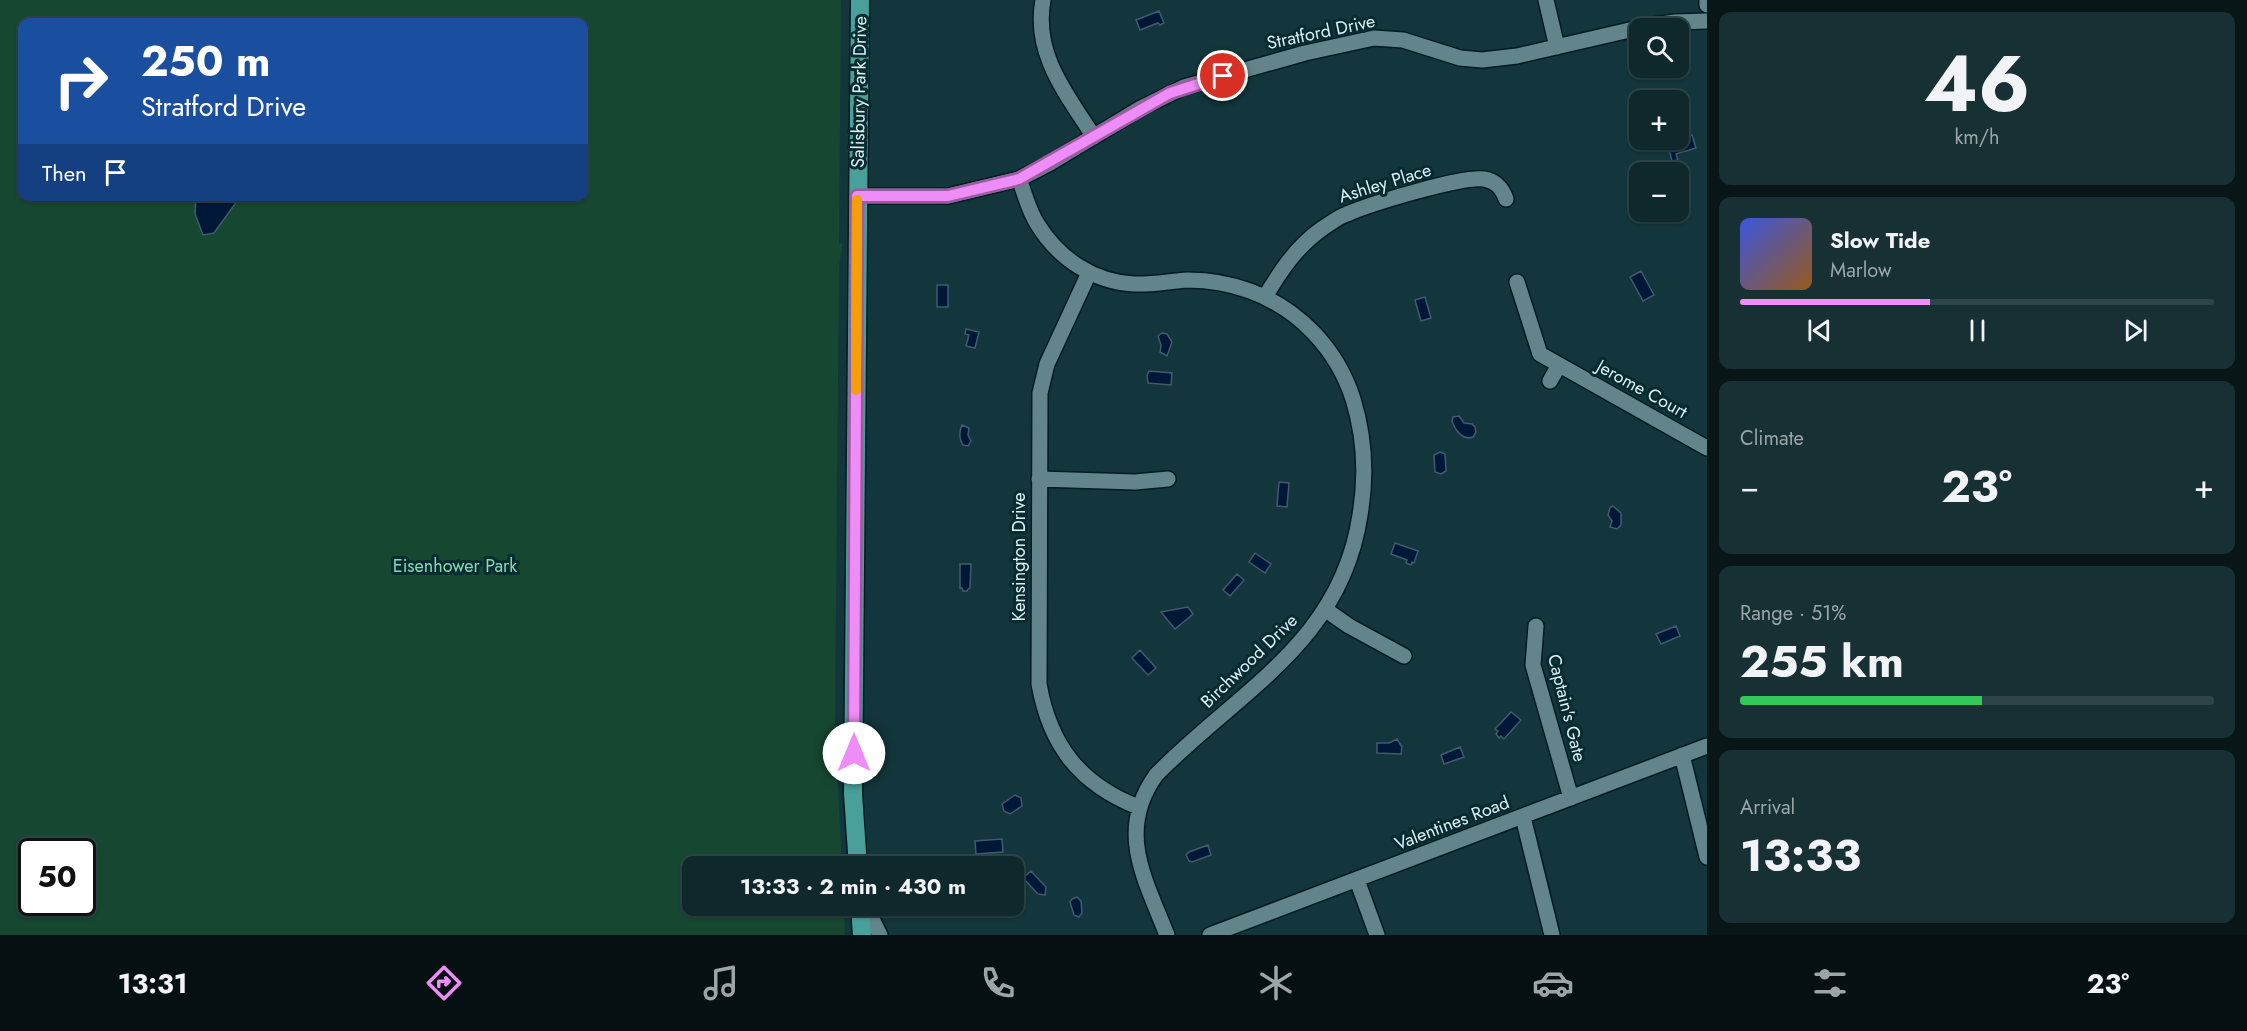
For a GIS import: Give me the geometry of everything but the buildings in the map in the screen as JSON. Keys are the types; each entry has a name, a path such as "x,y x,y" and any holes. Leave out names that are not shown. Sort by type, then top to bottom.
{"main road":[{"name":"Salisbury Park Drive","path":"857,856 853,794 860,0"},
{"path":"861,916 862,935"}],"street":[{"path":"1043,0 1040,27 1044,51 1053,71 1094,137"},
{"path":"1546,0 1557,47"},
{"name":"Stratford Drive","path":"857,196 948,196 1019,179 1141,108 1184,87 1305,53 1374,38 1403,40 1461,58 1482,60 1517,56 1647,26 1707,21"},
{"name":"Birchwood Drive","path":"1019,179 1038,226 1061,253 1073,264 1089,273 1108,280 1134,284 1191,280 1230,285 1265,297 1294,314 1329,351 1349,387 1362,432 1365,477 1358,528 1344,571 1326,610 1299,644 1269,675 1156,775 1138,807 1135,827 1138,856 1167,935"},
{"name":"Ashley Place","path":"1265,297 1282,270 1305,241 1347,213 1429,189 1473,179 1482,179 1496,184 1506,199"},
{"name":"Kensington Drive","path":"1089,273 1050,357 1042,380 1039,412 1038,666 1046,717 1058,743 1079,771 1108,793 1138,807"},
{"name":"Jerome Court","path":"1517,282 1540,354 1707,448"},
{"path":"1550,381 1559,365"},
{"path":"1039,478 1125,482 1168,479"},
{"path":"1326,610 1349,626 1404,656"},
{"name":"Captain's Gate","path":"1536,626 1533,664 1571,798"},
{"name":"Valentines Road","path":"1210,935 1523,818 1707,746"},
{"path":"1682,755 1707,857"},
{"path":"1523,818 1552,935"},
{"path":"1357,880 1377,935"},
{"path":"871,916 880,935"}],"green space":[{"name":"Eisenhower Park","path":"0,0 841,0 839,244 843,243 839,266 835,729 841,856 682,856 682,916 844,916 845,935 0,935"}],"water":[{"path":"1159,11 1164,23 1140,30 1136,20"},
{"path":"1692,135 1696,148 1676,154 1678,160 1672,161 1669,150 1689,150 1689,136"},
{"path":"196,201 237,201 214,233 203,235 195,214"},
{"path":"1641,271 1654,295 1643,301 1630,277"},
{"path":"937,285 948,285 948,307 937,307"},
{"path":"1425,297 1431,318 1421,321 1415,300"},
{"path":"966,329 979,332 975,348 966,346 969,335 965,334"},
{"path":"1162,333 1167,334 1172,342 1167,356 1160,352 1161,345 1158,336"},
{"path":"1149,371 1172,373 1171,385 1148,383"},
{"path":"1459,416 1464,423 1475,427 1476,432 1473,437 1463,436 1455,428 1453,417"},
{"path":"962,425 969,428 968,435 971,441 968,446 963,445 961,440"},
{"path":"1440,452 1445,454 1446,471 1441,474 1435,472 1434,455"},
{"path":"1279,482 1289,483 1287,507 1277,506"},
{"path":"1613,506 1621,513 1621,525 1617,529 1610,527 1612,521 1608,515"},
{"path":"1395,543 1418,551 1414,563 1412,562 1411,565 1406,563 1407,560 1391,554"},
{"path":"1255,553 1271,564 1265,573 1249,562"},
{"path":"960,564 971,564 970,588 967,591 960,588"},
{"path":"1237,574 1244,580 1230,596 1223,590"},
{"path":"1188,607 1193,614 1175,629 1161,612"},
{"path":"1676,626 1680,636 1661,644 1656,634"},
{"path":"1140,650 1156,668 1148,675 1132,658"},
{"path":"1511,712 1521,720 1504,739 1501,736 1499,738 1496,734 1498,731 1495,729"},
{"path":"1397,739 1402,747 1401,754 1377,753 1377,743 1389,743"},
{"path":"1460,747 1464,757 1444,764 1441,755"},
{"path":"1015,795 1021,798 1022,806 1010,814 1004,811 1002,804"},
{"path":"1002,839 1003,852 976,854 975,841"},
{"path":"1208,845 1211,855 1189,861 1186,855 1189,852"},
{"path":"1031,871 1046,887 1045,895 1038,894 1024,877"},
{"path":"1077,897 1081,901 1082,913 1079,917 1074,915 1070,902"}],"slow traffic":[{"path":"856,390 857,200"}],"route":[{"path":"854,753 857,196 948,196 1019,179 1170,93 1223,76"}]}
